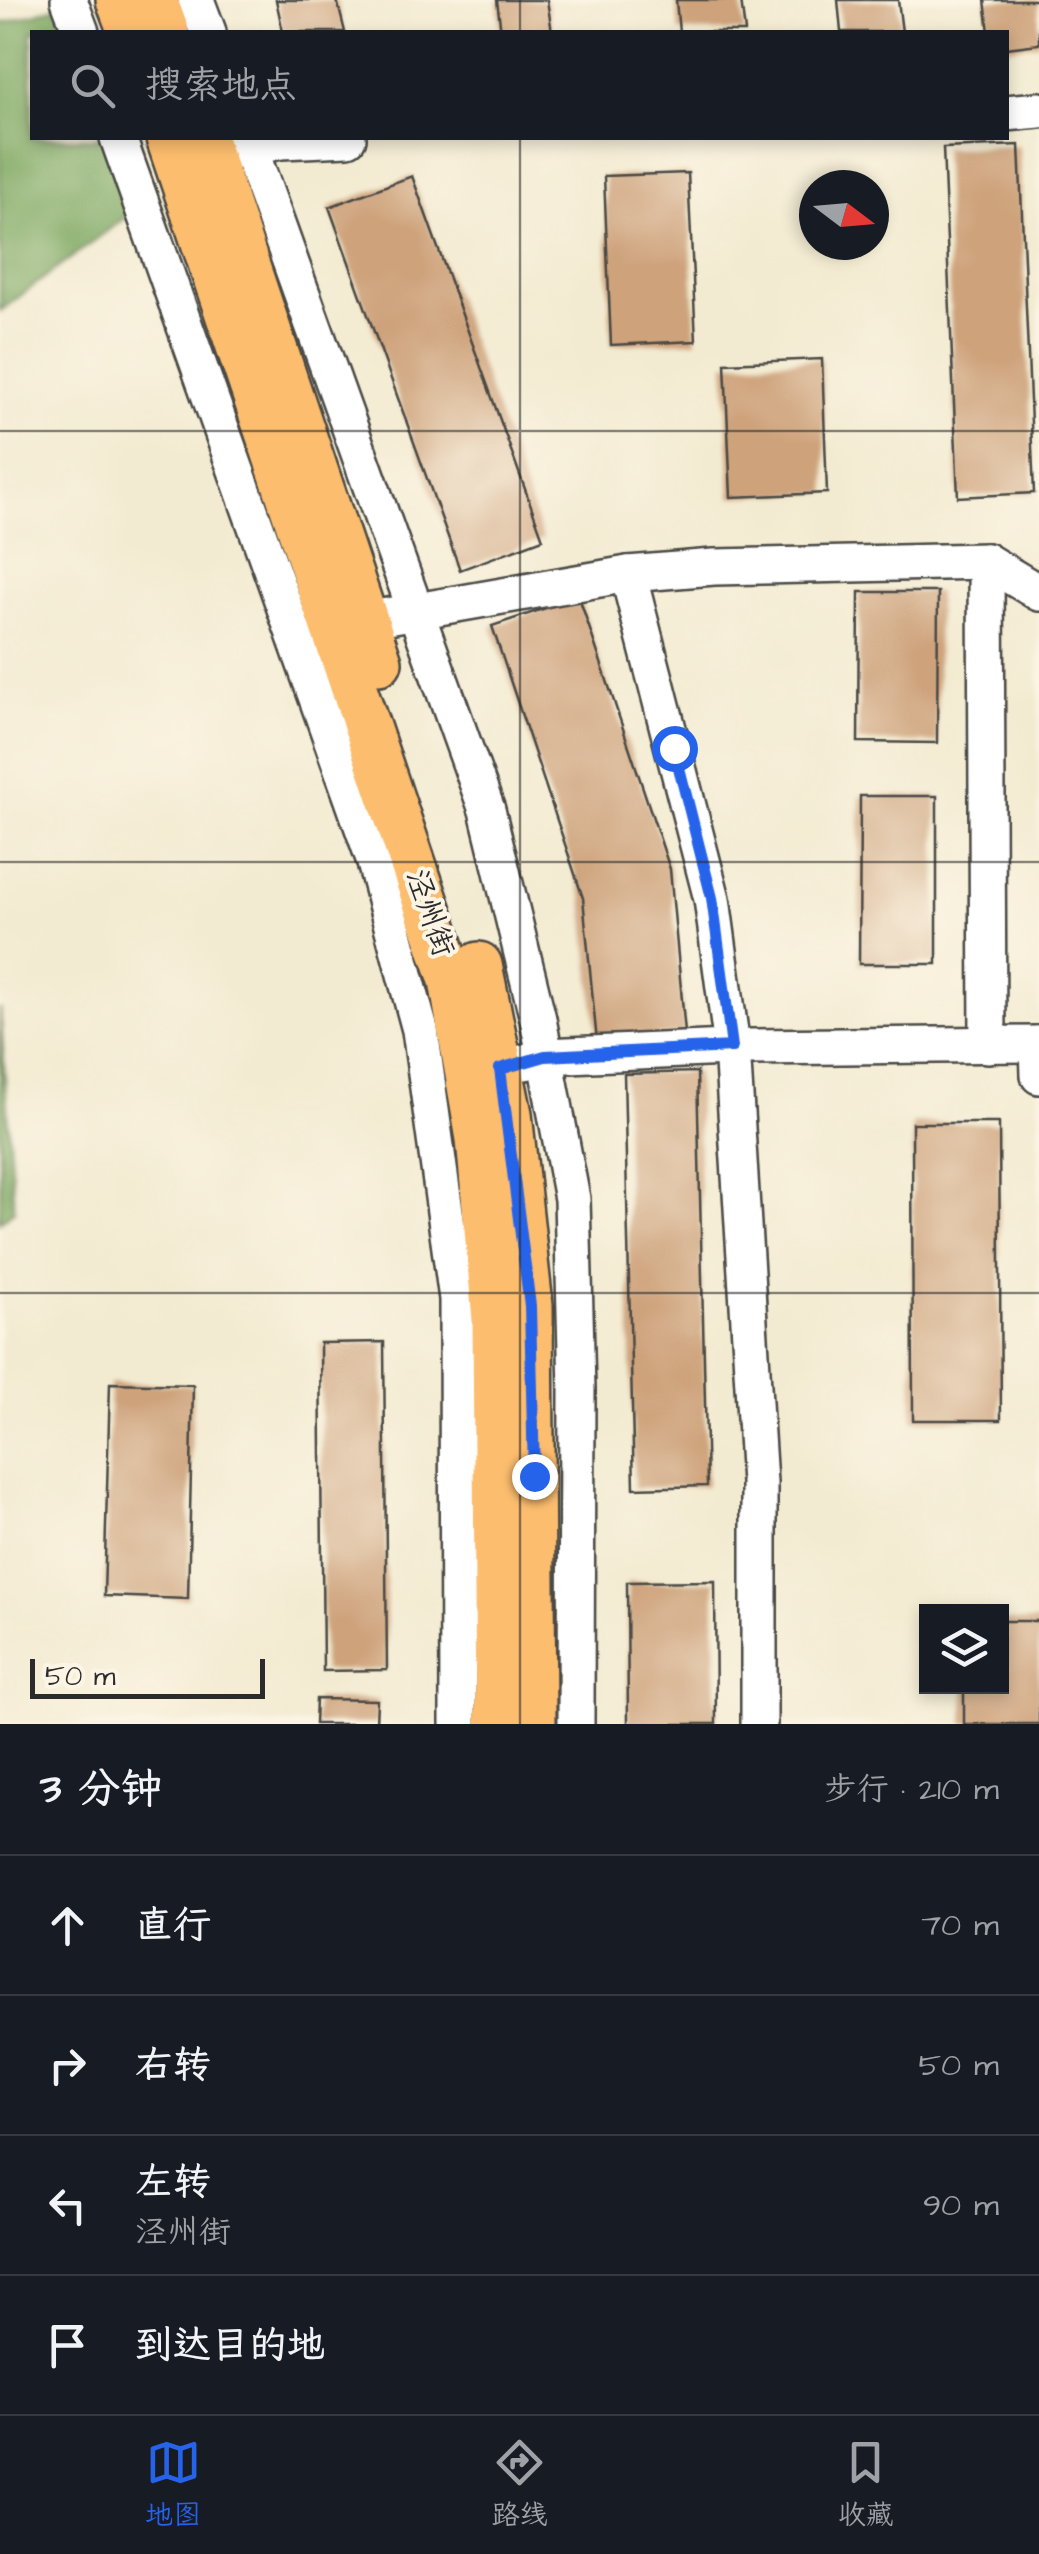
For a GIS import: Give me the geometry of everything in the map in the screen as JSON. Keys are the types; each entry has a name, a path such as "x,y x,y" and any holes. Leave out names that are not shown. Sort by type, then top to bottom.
{"main road":[{"path":"119,0 129,30"},
{"path":"154,0 165,30"},
{"name":"泾州街","path":"210,147 482,973 500,1069 530,1306 532,1724"},
{"name":"泾州街","path":"210,147 452,980 479,1139 495,1318 498,1724"}],"street":[{"path":"69,0 80,30"},
{"path":"196,0 207,30"},
{"path":"1009,112 1039,110"},
{"path":"119,140 374,859 420,1030 456,1299 458,1724"},
{"path":"132,178 210,147 317,140"},
{"path":"210,147 416,608 487,810 545,1056 572,1199 577,1389 576,1724"},
{"path":"364,620 628,574 714,567 986,561 1039,593"},
{"path":"986,561 988,1044"},
{"path":"628,574 712,898 732,1047 759,1483 759,1724"},
{"path":"500,1069 545,1056 732,1047 1038,1044 1039,1076"}],"green space":[{"path":"56,7 65,30 30,30 30,140 108,140 135,210 0,311 0,24"},
{"path":"0,1008 14,1210 0,1222"}],"building":[{"path":"276,0 337,0 344,30 283,30"},
{"path":"497,0 547,0 552,30 501,30"},
{"path":"676,0 741,0 745,30 679,30"},
{"path":"838,0 898,0 902,30 841,30"},
{"path":"985,0 1039,0 1039,44 1009,48 1009,30 989,30"},
{"path":"1019,145 1034,493 958,497 943,148"},
{"path":"688,173 696,341 611,345 604,176"},
{"path":"412,176 543,539 460,570 329,207"},
{"path":"822,359 827,493 731,497 725,363"},
{"path":"859,592 938,592 937,743 858,742"},
{"path":"579,597 670,869 685,1033 597,1042 583,898 492,626"},
{"path":"860,796 937,796 937,964 859,964"},
{"path":"697,1072 707,1486 634,1488 624,1074"},
{"path":"912,1123 999,1123 1001,1420 913,1420"},
{"path":"384,1342 387,1670 323,1671 320,1343"},
{"path":"110,1383 193,1385 188,1599 104,1596"},
{"path":"715,1581 716,1724 628,1724 627,1582"},
{"path":"1009,1621 1039,1621 1039,1724 964,1724 964,1694 1009,1694"},
{"path":"316,1699 377,1700 376,1724 315,1724"}],"route":[{"path":"534,1476 530,1306 509,1114 500,1069 545,1056 732,1047 712,898 674,748"}]}
